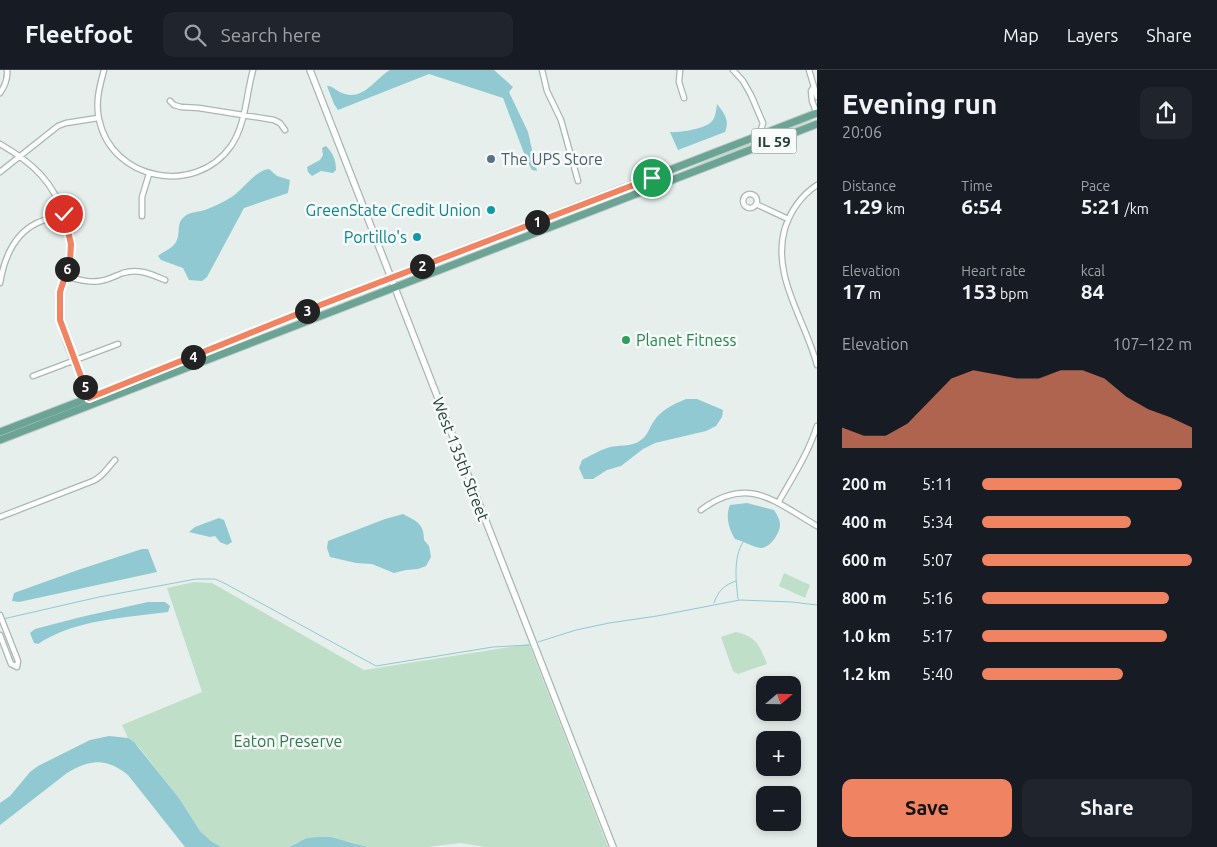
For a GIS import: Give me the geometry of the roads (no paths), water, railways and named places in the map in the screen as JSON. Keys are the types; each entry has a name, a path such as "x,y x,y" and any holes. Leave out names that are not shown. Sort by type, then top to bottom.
{"main road":[{"name":"IL 59","path":"0,440 91,402 149,375 247,335 817,113"},
{"name":"IL 59","path":"0,432 159,379 236,347 394,288 817,124"},
{"path":"652,178 652,188"},
{"path":"236,347 247,335"}],"street":[{"path":"0,93 6,84 7,70"},
{"path":"104,70 98,93 98,118 105,136 118,156 149,174 176,177 189,175 212,165 232,145 238,134 253,70"},
{"name":"West 135th Street","path":"310,70 613,847"},
{"path":"542,70 546,90 561,120 578,181"},
{"path":"680,70 679,82 684,98"},
{"path":"732,70 751,95 762,123 759,136"},
{"path":"809,70 817,97"},
{"path":"814,88 811,91 811,96 817,113"},
{"path":"170,102 174,106 274,120 280,123 285,130"},
{"path":"0,172 58,126 98,118"},
{"path":"762,123 773,130"},
{"path":"0,144 32,165 51,186 64,214 71,244 70,261 60,292 60,320 91,402"},
{"path":"142,216 142,198 149,174"},
{"path":"817,185 796,205 788,218 781,249 781,264 785,278 817,364"},
{"path":"756,204 788,218"},
{"path":"0,282 10,250 18,237 37,224 64,214"},
{"path":"65,276 83,281 100,281 126,272 136,271 149,273 165,280"},
{"path":"34,376 118,344"},
{"path":"778,503 808,449 817,426"},
{"path":"0,517 103,476 115,460"},
{"path":"701,510 720,498 738,492 751,493 764,496 817,526"},
{"path":"0,616 18,661 17,668 10,664 0,635"}],"water":[{"path":"390,70 494,70 513,87 509,92 528,132 537,171 532,170 527,161 503,98 429,74 338,110 327,86 343,93 358,94"},
{"path":"717,104 727,120 725,132 678,150 670,132 690,130 707,125 713,119"},
{"path":"326,146 334,157 336,170 333,173 321,171 312,176 308,172 307,167 320,160 323,155 322,148"},
{"path":"269,169 277,176 290,180 288,193 244,208 207,277 202,281 189,280 183,268 161,260 158,256 175,244 180,222 186,215 205,210 226,200 237,193 259,173"},
{"path":"686,399 697,399 723,410 722,417 716,426 706,431 655,443 643,449 621,466 607,470 593,479 584,479 579,468 582,460 607,448 629,445 641,440 660,414 672,405"},
{"path":"747,503 774,510 779,519 780,528 768,546 761,548 735,539 731,531 728,522 730,505"},
{"path":"403,514 418,523 423,530 424,540 429,546 431,557 426,566 394,573 372,564 356,563 330,557 327,548 328,541"},
{"path":"219,518 224,520 232,542 227,545 220,542 215,536 210,537 189,532 195,527"},
{"path":"142,549 148,549 157,572 19,602 12,601 14,593"},
{"path":"148,602 165,602 170,606 168,612 84,624 68,629 38,644 34,643 30,633 35,629"},
{"path":"109,736 128,738 134,742 179,798 200,831 221,847 185,847 128,775 120,769 98,762 84,765 67,773 0,825 0,803 10,796 30,772 38,766 90,740"},
{"path":"330,837 368,847 289,847 307,838"}],"waterway":[{"path":"738,599 736,562 743,542"},
{"path":"3,619 99,597 196,579 215,579 376,666 493,647 529,645"},
{"path":"714,603 722,589 736,581"},
{"path":"538,642 576,630 609,623 740,600 817,605"}],"place":[{"name":"The UPS Store","path":"491,159"},
{"name":"GreenState Credit Union","path":"491,210"},
{"name":"Portillo's","path":"417,237"},
{"name":"Planet Fitness","path":"626,340"}],"park label":[{"name":"Eaton Preserve","path":"288,741"}]}
